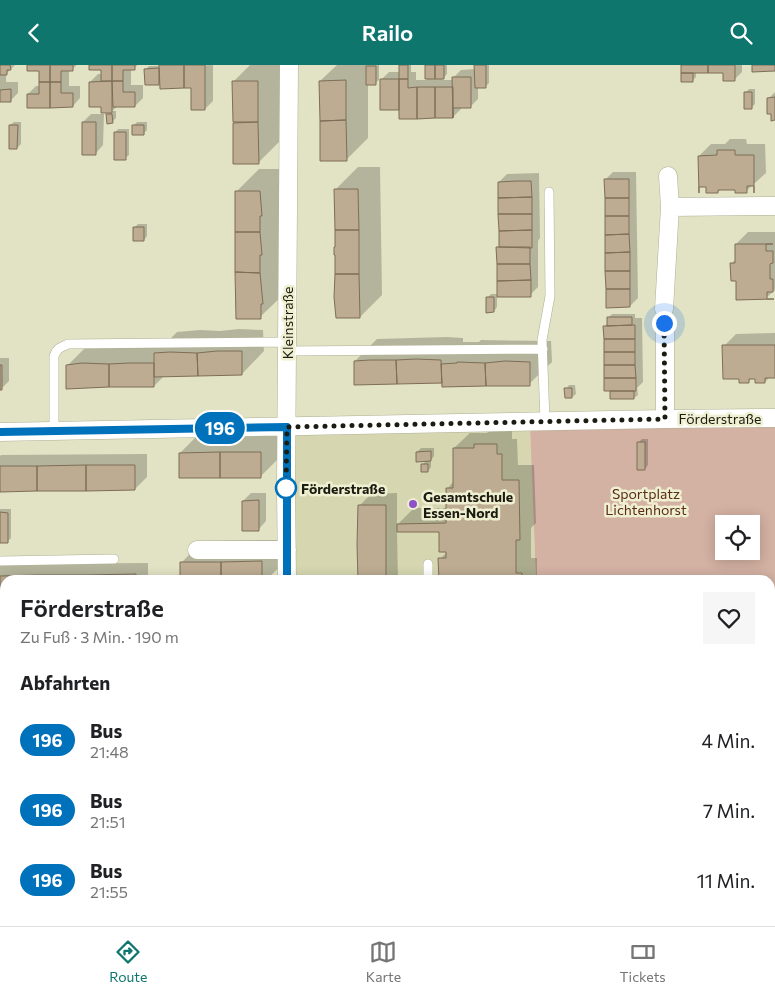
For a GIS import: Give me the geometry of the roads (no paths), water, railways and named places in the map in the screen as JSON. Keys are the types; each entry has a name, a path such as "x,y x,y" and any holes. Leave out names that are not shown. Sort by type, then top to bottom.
{"street":[{"name":"Kleinstraße","path":"287,575 289,65"},
{"name":"Förderstraße","path":"665,419 664,316 670,207 668,176"},
{"path":"670,207 775,206"},
{"name":"Förderstraße","path":"0,432 775,418"},
{"path":"197,550 287,550"}],"lane":[{"path":"545,421 542,341 550,296 549,192"},
{"path":"54,431 54,355 56,350 68,345 543,349"},
{"path":"0,561 114,559"},
{"path":"428,564 428,575"}],"place":[{"name":"Förderstraße","path":"286,488"},
{"name":"Gesamtschule Essen-Nord","path":"413,504"}],"park label":[{"name":"Sportplatz Lichtenhorst","path":"646,501"}]}
